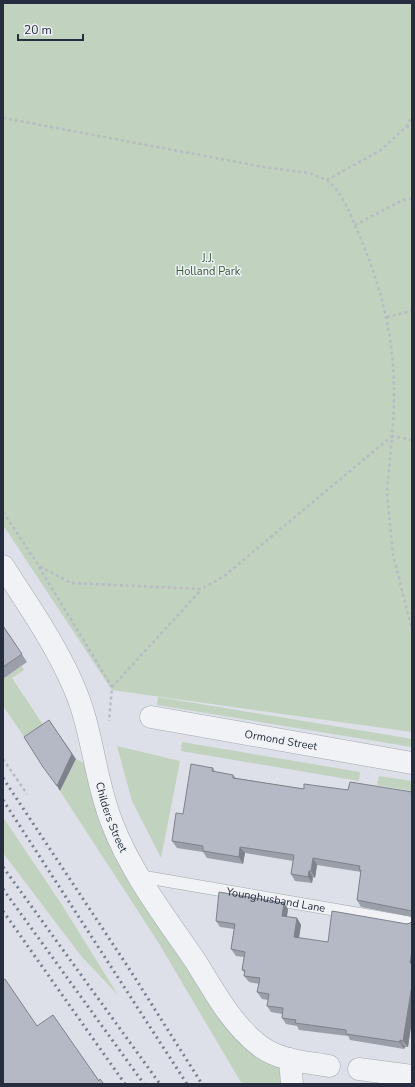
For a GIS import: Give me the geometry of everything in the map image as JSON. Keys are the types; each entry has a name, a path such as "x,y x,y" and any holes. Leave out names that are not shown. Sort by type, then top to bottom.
{"street":[{"name":"Childers Street","path":"3,566 39,624 73,684 88,724 99,780 111,822 139,876 231,1014 246,1034 261,1047 280,1056 329,1066"},
{"name":"Ormond Street","path":"151,717 412,763"},
{"path":"290,1059 292,1084"},
{"path":"359,1069 412,1076"}],"lane":[{"name":"Younghusband Lane","path":"139,876 412,923"}],"path":[{"path":"328,180 382,150 406,127 412,117"},
{"path":"3,118 264,167 292,170 316,175 328,180 341,196 368,255 391,334 396,402 387,492 393,555 412,630"},
{"path":"406,127 412,128"},
{"path":"355,225 403,200 412,199"},
{"path":"387,317 412,311"},
{"path":"392,436 412,440"},
{"path":"112,687 201,589 223,577 392,436"},
{"path":"3,512 39,566 112,687 109,722"},
{"path":"39,566 71,582 201,589"},
{"path":"3,759 27,794"}],"green space":[{"name":"J.J. Holland Park","path":"3,3 412,3 412,732 112,690 3,525"},
{"path":"22,666 24,670 12,678 46,729 27,741 3,706 3,679"},
{"path":"158,697 412,739 412,747 157,705"},
{"path":"182,742 360,772 359,781 181,751"},
{"path":"117,746 180,761 161,858 132,801"},
{"path":"76,759 86,764 100,824 114,855 165,937 229,1029 244,1048 267,1057 278,1066 286,1084 242,1084 158,942 60,791"},
{"path":"379,776 412,781 412,791 377,785"},
{"path":"3,817 62,905 118,995 82,957 3,853"}],"building":[{"path":"3,626 22,654 3,667"},
{"path":"49,720 72,754 57,786 24,737"},
{"path":"191,764 213,768 212,771 233,775 233,778 304,789 304,784 348,790 350,782 412,792 412,911 357,900 361,870 359,870 360,866 313,858 311,871 309,871 308,877 291,874 294,855 240,847 239,857 203,851 203,846 172,841 176,813 183,814"},
{"path":"219,892 284,903 282,916 297,918 294,937 328,942 332,911 407,924 412,922 412,951 410,963 412,963 412,985 403,1041 400,1040 400,1042 346,1034 346,1030 295,1023 296,1020 282,1018 283,1008 267,1006 269,994 257,992 260,978 244,976 245,970 242,970 245,952 231,949 235,924 216,921"},
{"path":"5,979 37,1026 53,1015 99,1081 100,1079 104,1084 3,1084 3,980"}],"railway":[{"path":"3,778 130,970 202,1084"},
{"path":"3,800 187,1084"},
{"path":"3,867 160,1084"},
{"path":"3,889 144,1084"},
{"path":"3,911 125,1084"}]}
